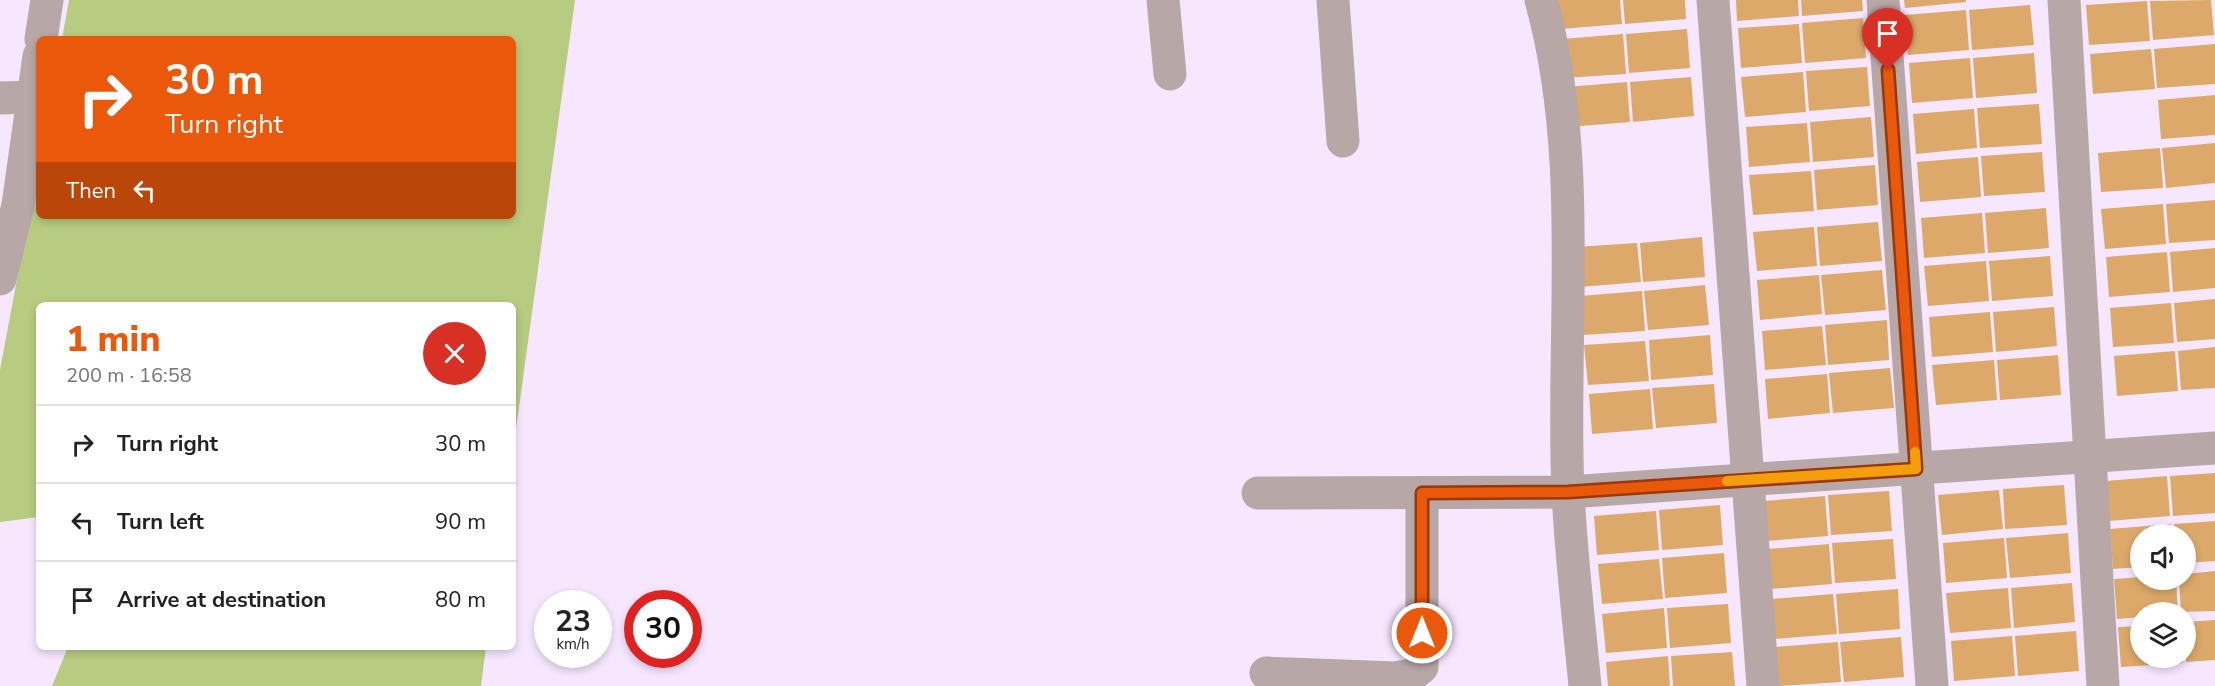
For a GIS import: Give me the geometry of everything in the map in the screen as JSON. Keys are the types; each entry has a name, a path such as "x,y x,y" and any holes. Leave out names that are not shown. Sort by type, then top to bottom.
{"street":[{"path":"41,36 47,0"},
{"path":"1163,0 1170,74"},
{"path":"1333,0 1343,141"},
{"path":"1540,0 1555,71 1566,166 1568,492 1585,686"},
{"path":"1713,0 1746,480 1763,686"},
{"path":"1883,0 1932,686"},
{"path":"2064,0 2103,686"},
{"path":"0,279 18,205 36,76"},
{"path":"0,98 33,97"},
{"path":"1258,493 1568,492 2215,448"},
{"path":"1266,673 1395,678 1412,675 1422,667 1422,493"}],"green space":[{"path":"69,0 575,0 516,429 516,302 36,302 36,517 0,522 0,370 36,178 36,219 516,219 516,36 63,36"},
{"path":"66,650 486,650 481,686 52,686"}],"building":[{"path":"1558,0 1620,0 1622,24 1561,29"},
{"path":"1623,0 1685,0 1686,19 1625,24"},
{"path":"1736,0 1798,0 1799,16 1737,21"},
{"path":"1801,0 1862,0 1863,11 1802,16"},
{"path":"1904,0 1966,0 1966,2 1905,8"},
{"path":"2211,0 2214,35 2153,40 2150,1"},
{"path":"2147,1 2150,41 2089,45 2086,5"},
{"path":"2030,5 2034,45 1972,50 1969,10"},
{"path":"1966,10 1969,50 1908,55 1905,15"},
{"path":"1863,18 1866,58 1805,63 1802,23"},
{"path":"1799,24 1802,63 1741,68 1738,28"},
{"path":"1687,29 1690,68 1629,73 1626,34"},
{"path":"1623,34 1626,74 1564,78 1562,39"},
{"path":"2215,44 2215,84 2157,88 2154,49"},
{"path":"2151,49 2155,89 2093,94 2090,54"},
{"path":"2034,53 2037,93 1976,98 1973,58"},
{"path":"1970,58 1973,98 1912,103 1909,63"},
{"path":"1867,67 1870,106 1809,111 1806,71"},
{"path":"1803,72 1806,112 1745,117 1741,77"},
{"path":"1691,77 1694,116 1633,122 1630,82"},
{"path":"1627,82 1630,122 1569,127 1566,87"},
{"path":"2215,95 2215,135 2161,139 2158,100"},
{"path":"2039,104 2042,144 1980,148 1977,108"},
{"path":"1974,109 1977,148 1916,154 1913,114"},
{"path":"1871,117 1874,157 1813,162 1810,122"},
{"path":"1807,123 1810,162 1749,167 1746,127"},
{"path":"2215,143 2215,183 2166,188 2162,148"},
{"path":"2160,148 2163,188 2101,192 2098,153"},
{"path":"2042,152 2045,192 1984,196 1981,156"},
{"path":"1978,157 1981,197 1920,202 1917,162"},
{"path":"1875,165 1878,205 1817,210 1814,170"},
{"path":"1811,171 1814,211 1753,215 1749,175"},
{"path":"2215,200 2215,240 2169,243 2166,204"},
{"path":"2163,204 2166,244 2105,249 2101,209"},
{"path":"2046,208 2049,248 1988,253 1985,213"},
{"path":"1982,213 1985,253 1924,258 1921,218"},
{"path":"1878,222 1882,261 1820,266 1817,227"},
{"path":"1814,227 1817,266 1757,271 1753,232"},
{"path":"1702,237 1705,277 1643,282 1640,243"},
{"path":"1637,243 1641,282 1580,287 1576,247"},
{"path":"2215,248 2215,288 2173,292 2170,252"},
{"path":"2167,252 2170,292 2109,297 2106,257"},
{"path":"2050,256 2053,296 1992,301 1989,261"},
{"path":"1986,261 1989,301 1928,306 1924,266"},
{"path":"1882,270 1886,310 1825,315 1821,275"},
{"path":"1819,275 1822,314 1760,320 1757,280"},
{"path":"1705,285 1709,325 1648,330 1644,291"},
{"path":"1642,291 1645,331 1583,335 1580,296"},
{"path":"2215,299 2215,339 2177,342 2174,303"},
{"path":"2171,303 2174,343 2113,347 2110,308"},
{"path":"2054,307 2057,346 1996,352 1993,312"},
{"path":"1990,312 1993,352 1932,357 1929,317"},
{"path":"1887,320 1889,360 1828,365 1825,325"},
{"path":"1822,326 1826,365 1765,370 1762,331"},
{"path":"1710,335 1713,375 1651,380 1649,340"},
{"path":"1645,341 1649,381 1588,385 1584,345"},
{"path":"2215,347 2215,388 2181,390 2178,351"},
{"path":"2175,351 2178,391 2117,396 2114,356"},
{"path":"2058,355 2061,395 2000,400 1997,360"},
{"path":"1994,360 1997,400 1936,405 1932,365"},
{"path":"1890,368 1894,408 1833,413 1829,373"},
{"path":"1827,374 1830,413 1768,419 1765,379"},
{"path":"1714,384 1717,423 1656,428 1652,388"},
{"path":"1650,389 1653,429 1592,434 1589,394"},
{"path":"2215,473 2215,513 2173,516 2170,476"},
{"path":"2167,476 2170,516 2109,521 2106,481"},
{"path":"2064,485 2067,525 2005,529 2003,489"},
{"path":"1999,490 2003,529 1942,535 1938,495"},
{"path":"1889,491 1892,531 1831,535 1828,495"},
{"path":"1825,496 1828,536 1767,541 1764,501"},
{"path":"1720,505 1723,545 1662,550 1659,510"},
{"path":"1656,511 1659,550 1597,555 1594,516"},
{"path":"2215,521 2215,561 2196,562 2196,524 2174,524"},
{"path":"2130,527 2130,568 2113,569 2110,529"},
{"path":"2068,533 2071,573 2010,578 2006,538"},
{"path":"2004,538 2007,578 1946,583 1943,543"},
{"path":"1893,539 1896,579 1835,583 1832,543"},
{"path":"1829,544 1832,584 1771,589 1768,549"},
{"path":"1724,553 1727,593 1665,598 1662,558"},
{"path":"1659,559 1663,599 1602,604 1598,564"},
{"path":"2215,571 2215,611 2196,612 2196,602 2180,602 2180,590 2196,590 2196,573"},
{"path":"2130,578 2130,590 2177,590 2177,602 2130,602 2130,618 2117,619 2114,579"},
{"path":"2072,583 2075,622 2014,628 2011,588"},
{"path":"2008,588 2011,628 1950,633 1946,593"},
{"path":"1898,589 1900,629 1839,634 1836,594"},
{"path":"1833,594 1837,634 1775,639 1772,599"},
{"path":"1728,604 1731,643 1670,648 1667,608"},
{"path":"1664,608 1667,648 1606,653 1602,614"},
{"path":"2215,620 2215,660 2196,661 2196,621"},
{"path":"2130,626 2130,666 2121,667 2118,627"},
{"path":"2076,631 2079,671 2018,676 2015,636"},
{"path":"2012,636 2015,676 1954,681 1951,641"},
{"path":"1901,637 1904,677 1844,682 1840,642"},
{"path":"1838,642 1841,682 1779,686 1776,647"},
{"path":"1732,652 1735,686 1673,686 1671,656"},
{"path":"1668,656 1670,686 1608,686 1606,662"}],"slow traffic":[{"path":"1727,481 1916,469 1915,452"}],"route":[{"path":"1422,633 1422,493 1568,492 1916,469 1888,70"}]}
